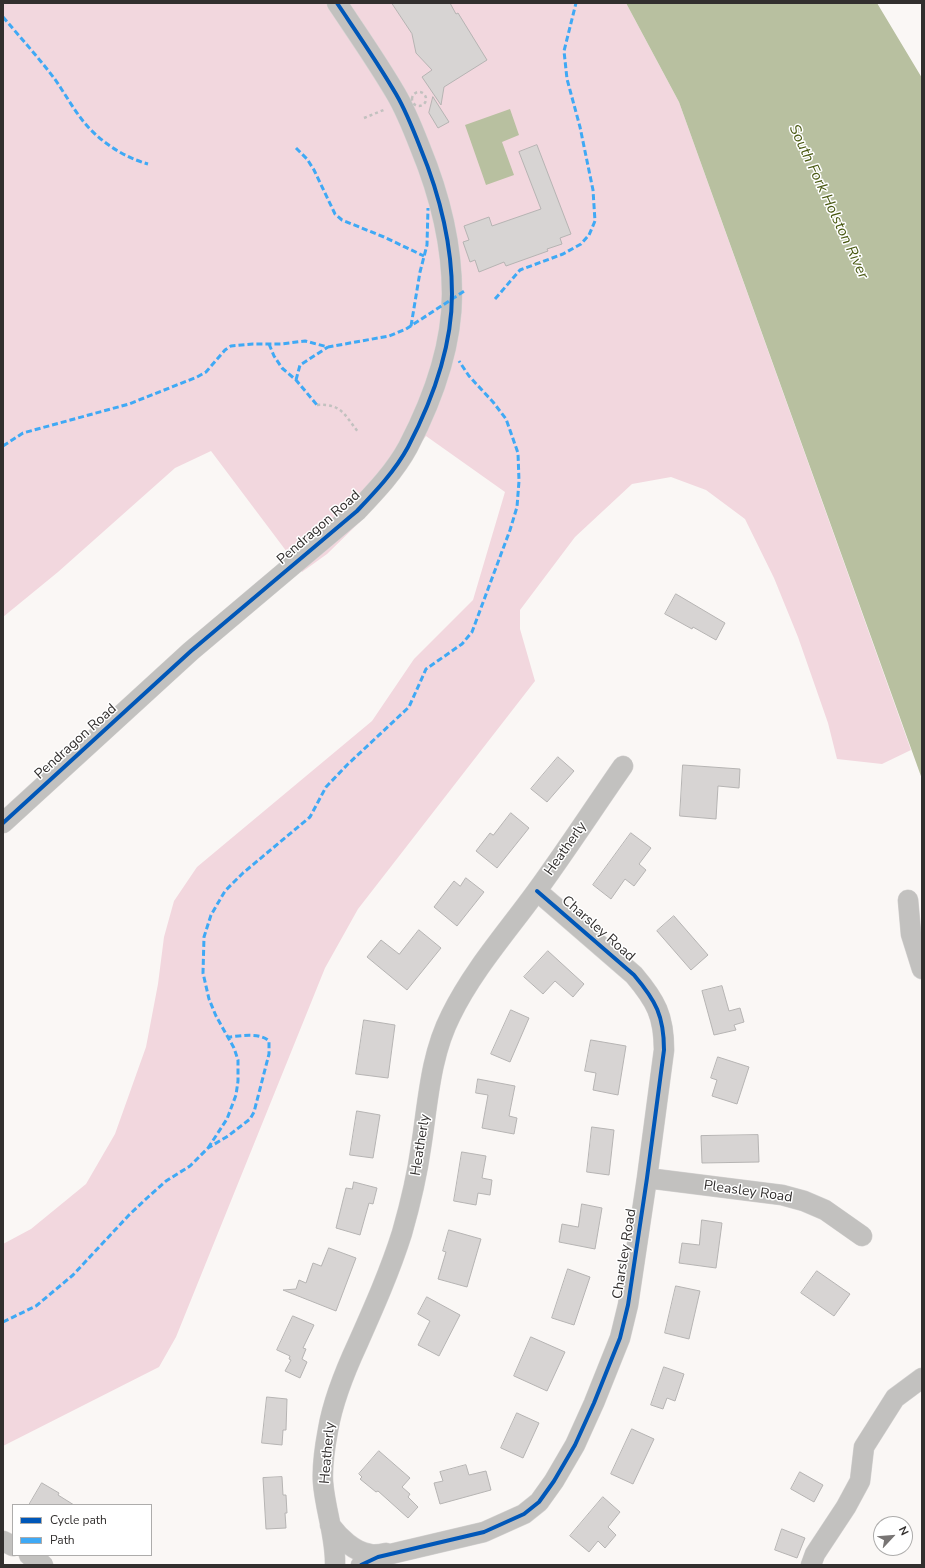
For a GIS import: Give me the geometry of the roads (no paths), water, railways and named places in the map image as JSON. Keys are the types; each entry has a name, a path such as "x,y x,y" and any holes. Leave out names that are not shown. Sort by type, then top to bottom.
{"street":[{"name":"Pendragon Road","path":"3,823 191,652 358,511 382,484 407,448 432,393 444,356 452,294 449,255 440,206 426,162 397,95 337,3"},
{"name":"Heatherly","path":"335,1565 323,1482 327,1431 334,1403 347,1368 380,1293 393,1260 402,1231 421,1150 434,1063 449,1018 477,972 537,891 623,766"},
{"name":"Charsley Road","path":"398,1553 484,1532 524,1514 539,1502 554,1481 578,1438 594,1403 620,1338 628,1305 664,1050 662,1019 652,999 634,975 537,891"},
{"path":"908,900 911,934 922,969"},
{"name":"Pleasley Road","path":"647,1178 782,1195 804,1200 824,1210 862,1236"},
{"path":"811,1565 815,1554 846,1507 860,1481 864,1447 896,1398 922,1378"},
{"path":"330,1524 338,1535 359,1551 370,1554 398,1553"},
{"path":"3,1541 12,1546"},
{"path":"361,1565 378,1557 398,1553"},
{"path":"30,1556 42,1565"}],"water":[{"name":"South Fork Holston River","path":"626,3 877,3 922,78 922,779 679,102"},
{"path":"510,109 519,135 502,142 514,175 486,185 465,125"}]}
